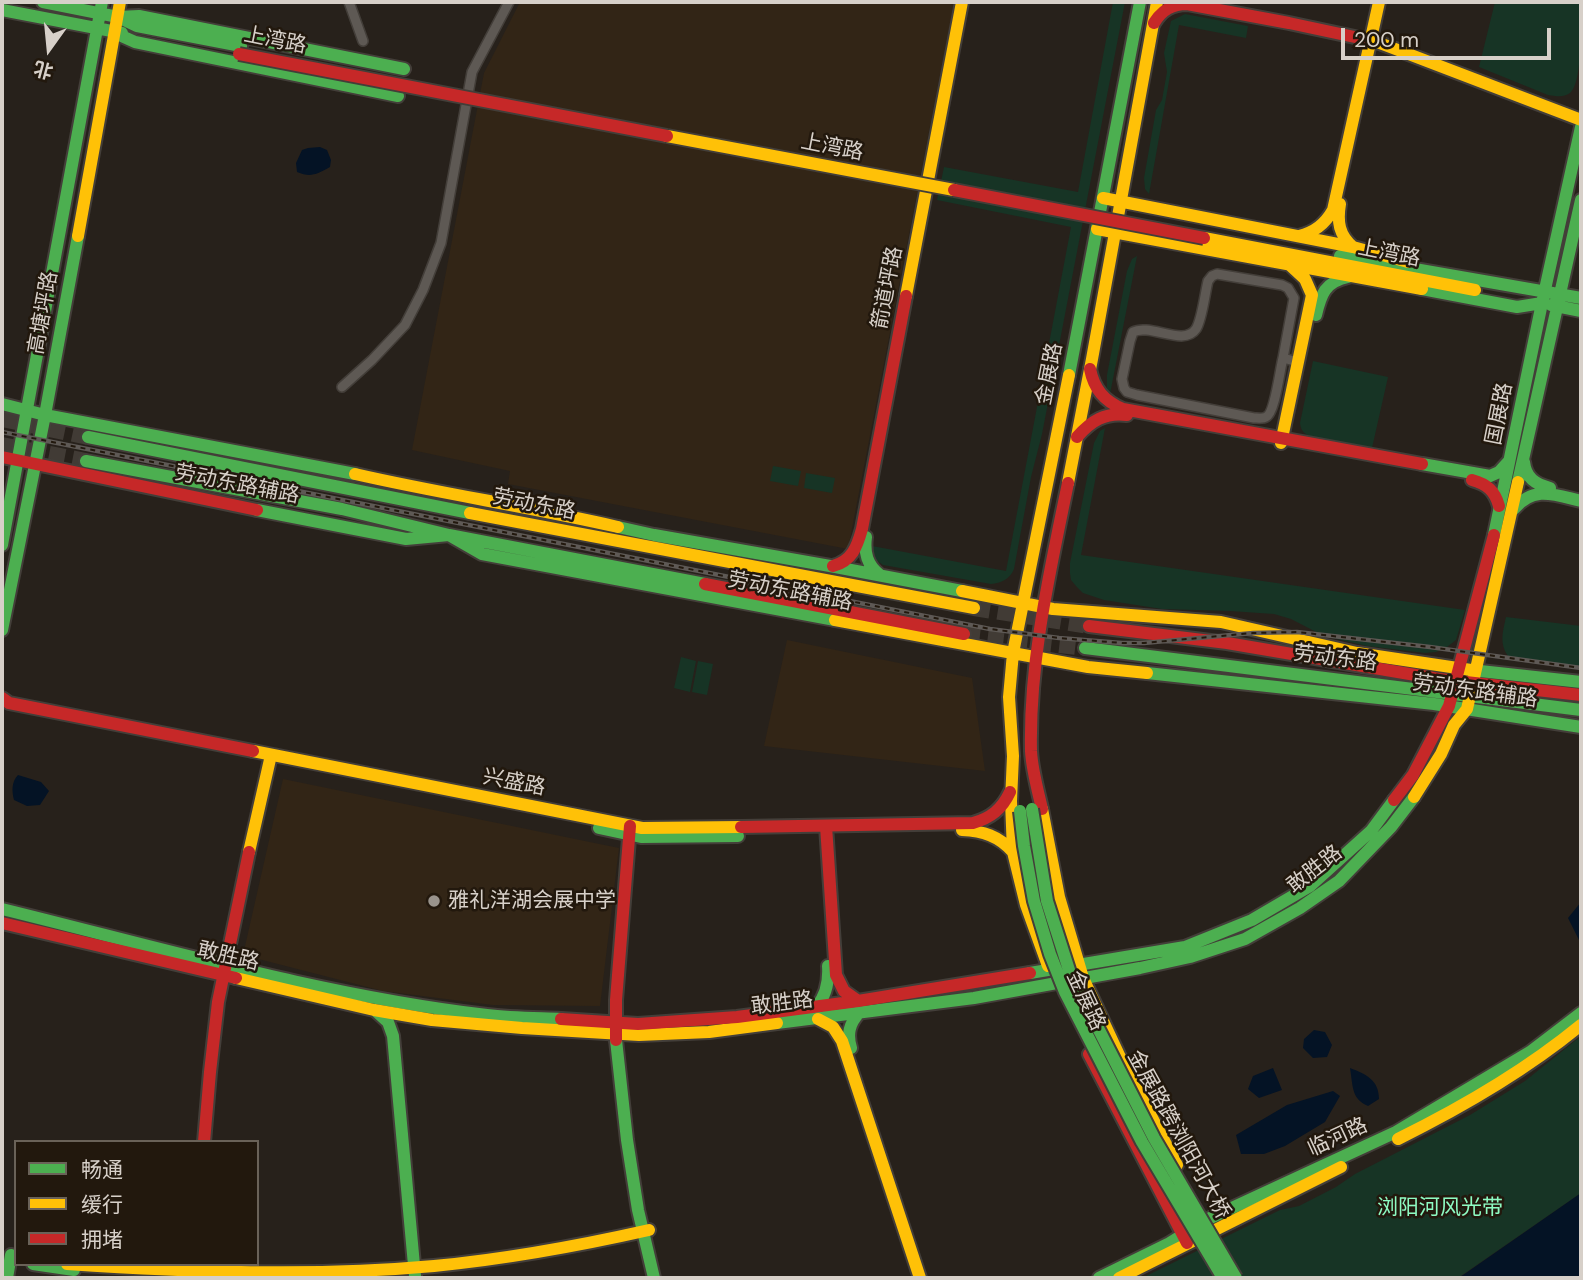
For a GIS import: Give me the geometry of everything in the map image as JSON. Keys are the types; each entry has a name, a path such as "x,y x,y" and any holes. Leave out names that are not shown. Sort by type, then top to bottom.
{"main road":[{"name":"上湾路","path":"43,2 101,8 137,26 240,50"},
{"name":"高塘坪路","path":"2,630 45,415 120,2"},
{"name":"箭道坪路","path":"830,566 850,558 859,544 962,2"},
{"name":"箭道坪路","path":"880,576 870,566 864,545 968,2"},
{"name":"金展路","path":"1140,2 1013,653 1009,697 1013,756 1013,852 1037,939 1052,976 1104,1085 1185,1238"},
{"name":"金展路","path":"1026,810 1032,701 1043,607 1157,2"},
{"path":"1206,2 1375,37 1581,112"},
{"path":"1353,247 1343,237 1338,217 1375,37 1379,2"},
{"path":"1298,236 1317,229 1326,222 1333,210 1386,2"},
{"path":"1153,24 1167,8 1187,4 1375,37 1581,120"},
{"name":"高塘坪路","path":"2,545 101,8"},
{"name":"上湾路","path":"2,10 97,30 240,50 1559,301 1581,311"},
{"name":"上湾路","path":"118,17 139,16 404,69"},
{"name":"上湾路","path":"115,33 135,41 398,96"},
{"name":"国展路","path":"1518,455 1543,298 1581,127"},
{"name":"上湾路","path":"1103,198 1377,252 1441,273 1543,298"},
{"name":"国展路","path":"1468,703 1518,455 1559,301 1581,200"},
{"name":"上湾路","path":"1097,229 1517,307 1543,298"},
{"name":"上湾路","path":"1204,234 1441,273"},
{"path":"1285,442 1312,295 1303,275 1288,265"},
{"path":"1285,442 1321,298 1331,283 1351,276"},
{"name":"上湾路","path":"1559,301 1581,298"},
{"path":"1090,367 1097,390 1105,400 1117,407 1484,483 1494,492 1506,511 1535,492 1581,501"},
{"name":"劳动东路辅路","path":"2,404 45,415 552,512 654,535 1043,607 1221,622 1357,653 1454,688"},
{"path":"1077,437 1096,419 1117,413 1486,477 1492,477 1501,471 1518,455 1525,472 1536,484 1581,494"},
{"name":"劳动东路","path":"88,437 484,516 974,608"},
{"name":"劳动东路辅路","path":"2,457 406,538 449,535 482,554 1088,667 1454,688"},
{"path":"86,461 342,509 449,535 964,634"},
{"path":"417,488 484,516"},
{"name":"国展路","path":"1454,688 1506,511"},
{"name":"劳动东路","path":"1089,626 1227,643 1454,688 1468,703 1576,709"},
{"name":"劳动东路","path":"1085,648 1454,688 1475,677 1577,694"},
{"name":"劳动东路辅路","path":"1475,677 1581,682"},
{"name":"敢胜路","path":"1082,971 1185,947 1252,920 1310,886 1371,831 1413,775 1454,688"},
{"name":"兴盛路","path":"2,698 9,703 273,759 633,831 974,830 994,835 1004,841 1013,852"},
{"name":"劳动东路辅路","path":"1468,703 1581,727"},
{"name":"敢胜路","path":"2,909 373,1010 415,1017 522,1028 619,1028 638,1024 859,1007 1082,971 1189,957 1245,939 1300,908 1339,881 1391,827 1425,781 1468,703"},
{"name":"兴盛路","path":"2,712 273,759"},
{"name":"金展路","path":"1031,754 1059,897 1082,971 1119,1055 1210,1225"},
{"name":"金展路","path":"1013,756 1026,810"},
{"path":"204,1140 212,1049 273,759"},
{"name":"兴盛路","path":"822,830 973,823 997,813 1012,788"},
{"name":"金展路跨浏阳河大桥","path":"1026,810 1029,878 1050,954 1065,992 1142,1142 1223,1278"},
{"name":"金展路跨浏阳河大桥","path":"1026,810 1047,901 1063,953 1086,1008 1154,1138 1236,1278"},
{"path":"822,830 836,975 843,991 859,1007 849,1027 849,1041 926,1278"},
{"path":"822,830 828,982 817,1012 839,1033 920,1278"},
{"path":"633,831 619,1028 627,1140 654,1278"},
{"name":"敢胜路","path":"2,923 227,971 376,998 476,1013 619,1028"},
{"path":"210,1140 217,1049 227,971"},
{"path":"373,1010 385,1017 392,1028 418,1275"},
{"name":"临河路","path":"1099,1278 1396,1132 1530,1052 1581,1013"},
{"path":"415,1017 402,1026 400,1039 418,1275"},
{"name":"临河路","path":"1210,1225 1443,1116 1535,1060 1581,1025"},
{"path":"395,1278 647,1234"},
{"path":"647,1234 661,1278"},
{"name":"临河路","path":"1119,1278 1172,1253 1185,1238"},
{"path":"7,1278 10,1258"},
{"path":"10,1258 14,1278"},
{"path":"49,1266 144,1278"},
{"path":"82,1266 119,1271 310,1276 418,1275"}],"street":[{"path":"349,2 363,41"},
{"path":"342,387 405,325 423,290 441,243 472,72 509,2"},
{"path":"1217,275 1282,285 1292,293 1294,304 1283,358 1272,407 1265,418 1131,394 1122,384 1133,332 1141,329 1181,336 1194,332 1208,281 1217,275"},
{"path":"1283,358 1298,362"}],"shaded area":[{"path":"520,2 954,2 848,549 508,484 510,471 412,450 484,73"},
{"path":"787,640 972,678 985,771 764,746"},
{"name":"雅礼洋湖会展中学","path":"283,779 619,848 600,1006 493,1005 383,991 243,955"}],"green space":[{"path":"1113,2 1125,2 1014,569 1005,580 991,584 883,565 874,557 872,546 1006,571 1071,227 937,200 944,167 1078,192"},
{"path":"1495,2 1581,2 1579,65 1570,93 1562,96 1548,95 1479,67"},
{"path":"1185,14 1248,26 1246,38 1179,25 1149,194 1145,189 1144,178 1156,110 1162,100 1167,72 1164,53 1171,21"},
{"path":"1137,256 1110,394 1107,389 1107,375 1127,271 1132,259"},
{"path":"1313,361 1388,377 1372,448 1312,437 1302,430 1300,423"},
{"path":"1105,428 1081,555 1465,610 1456,640 1436,652 1425,653 1367,646 1324,636 1291,619 1274,614 1162,609 1104,600 1083,593 1071,580 1070,563 1094,443 1100,431"},
{"path":"773,466 801,471 798,486 770,481"},
{"path":"806,473 835,478 832,493 804,488"},
{"path":"1506,617 1581,626 1581,669 1508,656 1503,642"},
{"path":"681,657 696,661 690,692 674,688"},
{"path":"698,661 713,664 707,695 692,692"},
{"name":"浏阳河风光带","path":"1581,1036 1581,1193 1458,1278 1142,1278 1280,1210 1299,1206 1470,1115 1525,1081"}],"water":[{"path":"320,147 327,150 331,160 330,167 314,174 297,172 296,163 302,150"},
{"path":"18,775 41,782 49,791 40,805 27,806 14,800 13,784"},
{"path":"1581,902 1581,944 1568,918"},
{"path":"1314,1030 1325,1032 1332,1045 1327,1057 1313,1058 1303,1048 1304,1039"},
{"path":"1273,1068 1282,1090 1259,1098 1248,1089 1253,1076"},
{"path":"1350,1068 1374,1082 1379,1099 1368,1106 1358,1100"},
{"path":"1333,1091 1340,1096 1325,1122 1285,1146 1264,1154 1241,1154 1236,1135 1287,1105"},
{"path":"1581,1193 1581,1278 1458,1278 1463,1275"}],"tunnel":[{"path":"2,419 88,437"},
{"path":"2,445 86,461"},
{"path":"974,608 1089,626"},
{"path":"964,634 1085,648"}],"railway":[{"path":"2,432 990,629 1122,643 1297,632 1581,668"}],"traffic: fast":[{"path":"43,2 118,17 137,26 241,46"},
{"path":"2,545 102,2"},
{"path":"1069,375 1140,2"},
{"path":"2,10 122,33"},
{"path":"118,17 139,16 404,69"},
{"path":"115,33 135,42 398,96"},
{"path":"1494,535 1581,127"},
{"path":"1518,482 1581,200"},
{"path":"2,630 78,236"},
{"path":"1340,256 1581,298"},
{"path":"1316,315 1325,290 1334,282 1348,277"},
{"path":"1422,289 1517,307 1542,303"},
{"path":"1551,305 1581,311"},
{"path":"2,404 45,415 355,474"},
{"path":"88,437 470,513"},
{"path":"86,461 342,509 449,535 705,584"},
{"path":"1422,464 1490,476 1499,472 1509,461"},
{"path":"1524,462 1532,480 1550,488"},
{"path":"1514,509 1537,494 1581,501"},
{"path":"257,510 406,539 449,535 482,554 835,620"},
{"path":"618,527 962,591"},
{"path":"866,537 867,558 880,575"},
{"path":"1085,648 1581,710"},
{"path":"1471,670 1581,682"},
{"path":"1147,673 1434,704 1581,727"},
{"path":"777,1023 974,998 1140,968 1190,957 1245,939 1300,908 1339,881 1391,827 1414,797"},
{"path":"1030,973 1185,947 1252,920 1310,886 1371,831 1394,800"},
{"path":"1032,809 1047,901 1070,973 1154,1138 1236,1278"},
{"path":"1020,811 1034,901 1065,992 1142,1142 1223,1278"},
{"path":"599,828 641,837 738,836"},
{"path":"2,909 243,970 365,996 487,1015 561,1019"},
{"path":"817,1006 827,987 828,966"},
{"path":"377,1012 388,1022 393,1036 415,1276"},
{"path":"851,1048 850,1029 859,1013"},
{"path":"1099,1278 1168,1244 1206,1220 1396,1132 1530,1052 1581,1013"},
{"path":"616,1040 638,1210 654,1278"},
{"path":"7,1278 11,1255"},
{"path":"47,1266 74,1270"}],"traffic: slow":[{"path":"78,236 120,2"},
{"path":"906,296 962,2"},
{"path":"1068,483 1157,2"},
{"path":"1299,236 1319,227 1333,210 1379,2"},
{"path":"1364,39 1581,120"},
{"path":"667,136 954,190"},
{"path":"1103,198 1353,247 1408,262"},
{"path":"1340,204 1340,228 1353,247"},
{"path":"1097,229 1422,289"},
{"path":"1204,238 1475,290"},
{"path":"1281,443 1312,295 1305,279 1291,266"},
{"path":"1048,966 1026,905 1013,852 1013,756 1009,697 1013,653 1069,375"},
{"path":"355,474 618,527"},
{"path":"1414,797 1441,754 1454,725 1467,709 1518,482"},
{"path":"470,513 974,608"},
{"path":"962,591 1053,609 1221,622 1357,653 1471,670"},
{"path":"835,620 1088,667 1147,673"},
{"path":"253,751 642,828 741,827"},
{"path":"249,852 271,755"},
{"path":"1042,809 1059,897 1083,978 1119,1055 1177,1165"},
{"path":"962,830 990,835 1013,852"},
{"path":"236,978 374,1010 432,1020 522,1028 639,1035 709,1032 777,1023"},
{"path":"818,1019 833,1027 842,1041 920,1278"},
{"path":"1398,1139 1493,1087 1538,1058 1581,1025"},
{"path":"1119,1278 1341,1167"},
{"path":"104,1266 250,1272 434,1266 569,1247 649,1230"},
{"path":"211,1266 212,1278"}],"traffic: jam":[{"path":"1154,23 1168,9 1187,4 1364,39"},
{"path":"239,54 667,136"},
{"path":"954,190 1204,238"},
{"path":"833,566 845,561 853,552 862,529 906,296"},
{"path":"1090,369 1101,394 1123,409 1422,464"},
{"path":"1077,437 1099,419 1112,415 1127,415"},
{"path":"2,457 257,510"},
{"path":"1472,480 1490,489 1499,506"},
{"path":"1042,809 1031,751 1033,684 1042,616 1068,483"},
{"path":"1394,800 1413,775 1449,706 1494,535"},
{"path":"705,584 964,634"},
{"path":"1089,626 1227,643 1439,679 1581,695"},
{"path":"2,698 9,703 253,751"},
{"path":"741,827 973,823 995,812 1010,792"},
{"path":"616,1040 616,1000 630,826"},
{"path":"826,826 836,975 844,991 858,1001"},
{"path":"204,1140 218,1002 249,852"},
{"path":"2,923 236,978"},
{"path":"561,1019 638,1024 737,1017 858,1001 1030,973"},
{"path":"1089,1054 1187,1243"}],"place":[{"name":"雅礼洋湖会展中学","path":"434,901"}]}
